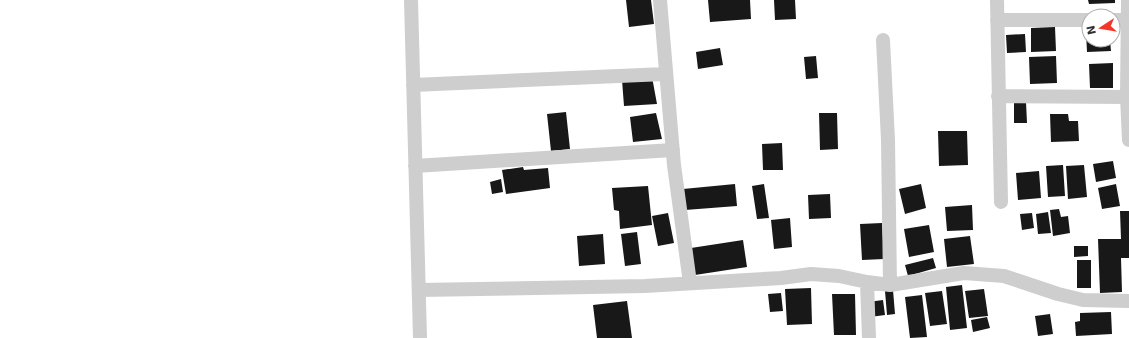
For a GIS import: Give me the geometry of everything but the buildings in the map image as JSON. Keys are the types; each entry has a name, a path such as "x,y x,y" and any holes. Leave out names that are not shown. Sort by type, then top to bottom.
{"street":[{"path":"411,0 420,338"},
{"path":"660,0 672,150 690,283"},
{"path":"997,0 1001,202"},
{"path":"1128,0 1129,140"},
{"path":"997,20 1081,20"},
{"path":"883,40 888,140 890,285"},
{"path":"413,86 666,74"},
{"path":"998,96 1128,97"},
{"path":"415,166 672,150"},
{"path":"419,290 598,288 781,278 811,274 839,276 890,285 964,273 1004,276 1058,294 1083,300 1129,301"},
{"path":"867,282 869,338"}]}
